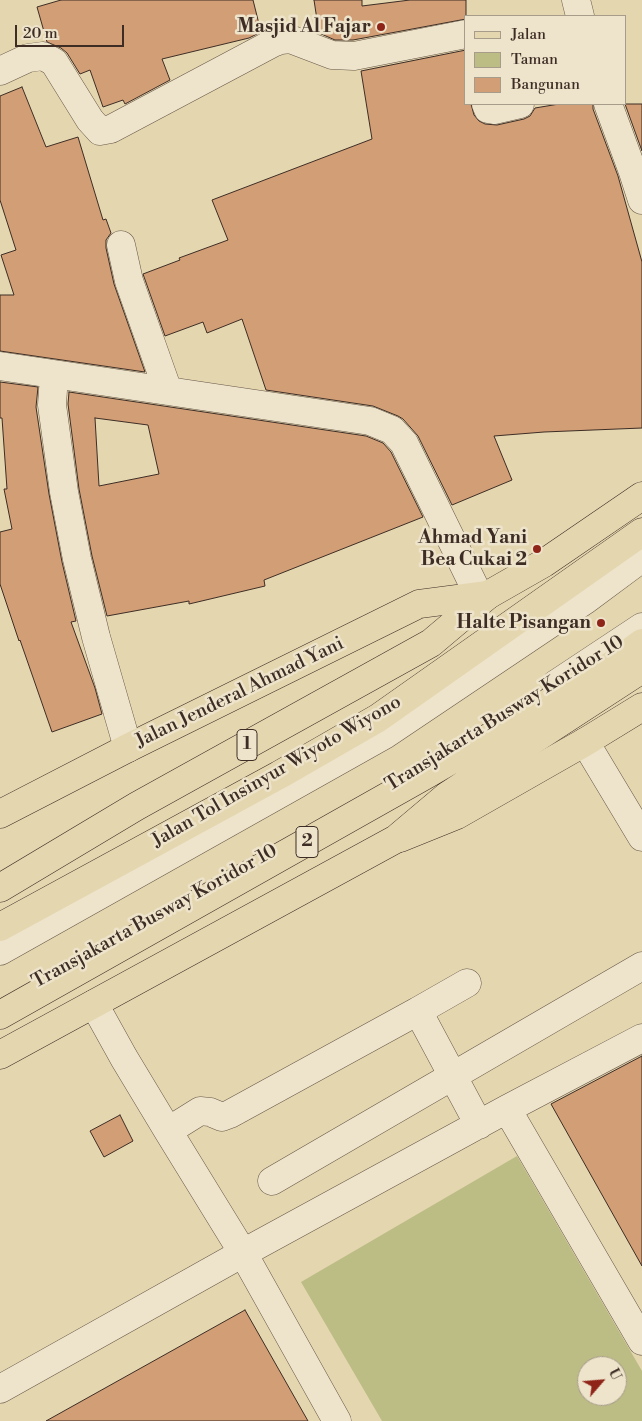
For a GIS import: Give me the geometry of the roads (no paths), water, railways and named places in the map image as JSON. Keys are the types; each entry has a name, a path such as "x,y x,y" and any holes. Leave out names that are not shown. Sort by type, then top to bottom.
{"main road":[{"name":"Jalan Jenderal Ahmad Yani","path":"0,888 137,806 431,643 484,596 544,563 642,496"},
{"name":"Jalan Tol Insinyur Wiyoto Wiyono","path":"0,927 279,775 378,718 642,532"},
{"name":"Jalan Jenderal Ahmad Yani","path":"0,814 128,748 419,604 484,596"},
{"name":"2","path":"0,1015 429,773 612,665 642,643"},
{"path":"396,839 447,796 642,669"},
{"path":"0,1055 396,839 457,815 642,707"}],"street":[{"path":"576,0 580,15"},
{"path":"0,71 28,58 44,56 54,62 90,120 100,130 111,129 281,40 290,39 332,55 354,56 464,34"},
{"path":"486,105 488,108 494,110 516,105"},
{"path":"608,105 634,172 642,200"},
{"path":"121,245 129,281 168,391"},
{"path":"0,366 370,421 392,430 404,443 484,596"},
{"path":"54,375 52,405 64,492 76,559 128,748"},
{"path":"0,951 386,734 584,601 642,558"},
{"name":"Transjakarta Busway Koridor 10","path":"0,1004 261,856 394,785 489,729 642,627"},
{"path":"585,742 642,837"},
{"path":"272,1181 642,966"},
{"path":"168,1131 200,1111 210,1112 222,1117 230,1114 466,983"},
{"path":"94,1004 124,1058 243,1253 337,1421"},
{"path":"418,1011 479,1125"},
{"path":"0,1389 243,1253 507,1109 642,1038"},
{"path":"507,1109 642,1341"}],"place":[{"name":"Masjid Al Fajar","path":"381,27"},
{"name":"Ahmad Yani Bea Cukai 2","path":"537,549"},
{"name":"Halte Pisangan","path":"601,623"}]}
